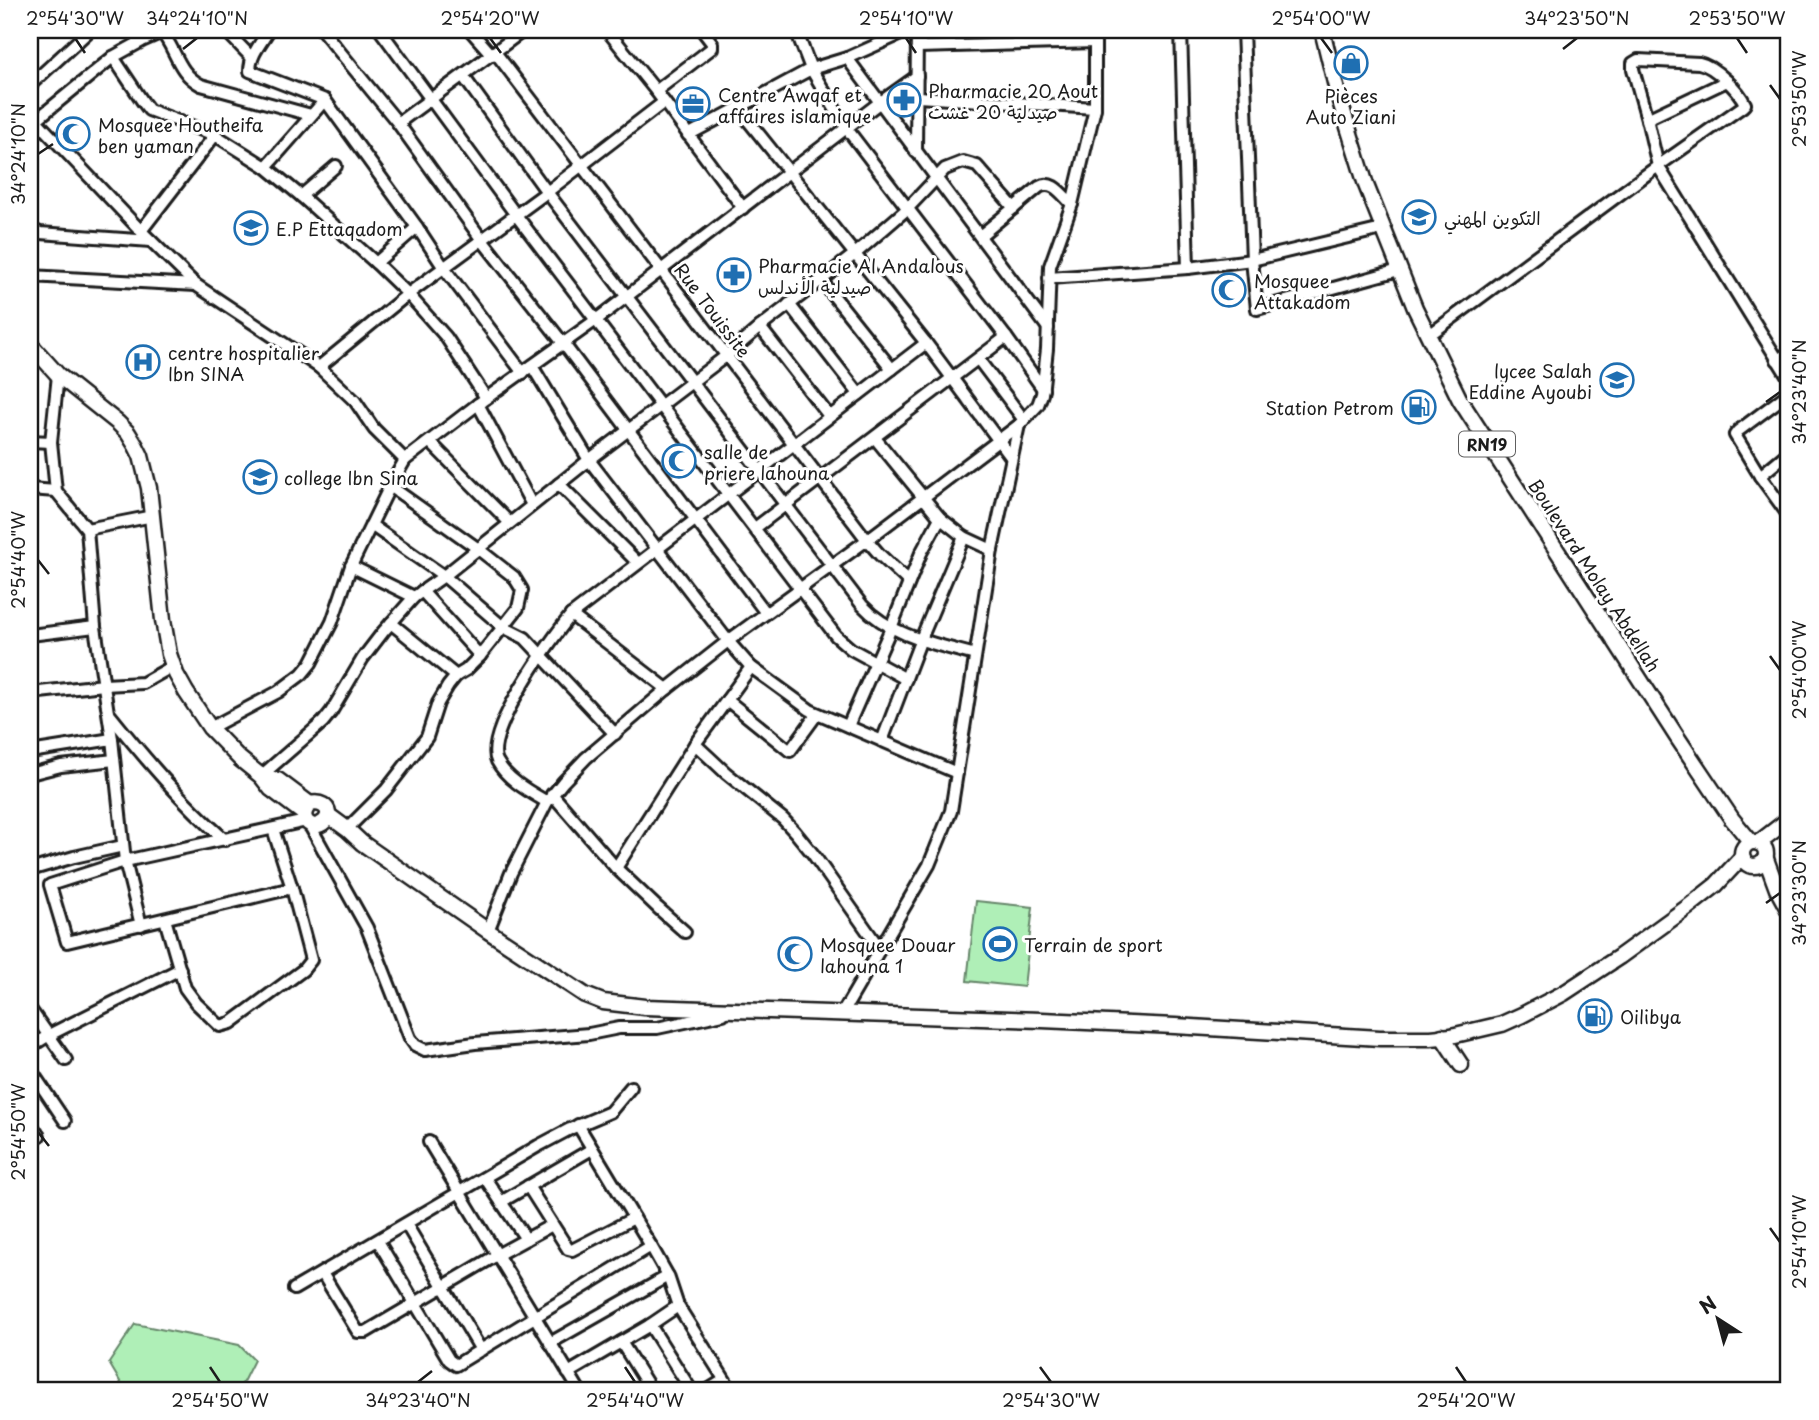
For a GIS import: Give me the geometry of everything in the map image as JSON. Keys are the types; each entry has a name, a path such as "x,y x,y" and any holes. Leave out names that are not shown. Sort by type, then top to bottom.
{"main road":[{"name":"Boulevard Molay Abdellah","path":"1322,30 1349,133 1382,229 1428,336 1469,415 1754,854"},
{"path":"30,344 58,375 128,433 141,456 153,516 169,654 186,692 210,728 240,759 261,776 278,780 313,817 343,836 362,843"},
{"path":"313,817 347,828 362,843 488,931 585,995 603,1002 654,1008 842,1012 1162,1025 1380,1038 1442,1037 1477,1031 1522,1016 1564,993 1619,957 1716,885 1754,854 1785,822"},
{"name":"RN19","path":"1754,854 1789,911"},
{"path":"1442,1037 1461,1065"}],"street":[{"path":"30,85 90,30"},
{"path":"225,30 252,58"},
{"path":"269,30 252,58 249,68 252,74 325,100 444,268 527,370 589,460 751,667 817,714 957,773"},
{"path":"322,30 398,123 482,240 766,613"},
{"path":"380,30 516,215 836,636 851,649 906,679"},
{"name":"Rue Touissite","path":"470,30 493,53 582,164 867,540 909,582"},
{"path":"398,123 524,30"},
{"path":"607,30 743,208"},
{"path":"656,91 712,48 712,43 702,30"},
{"path":"796,30 811,69 846,128 1043,389"},
{"path":"688,135 811,69 847,58 910,30"},
{"path":"916,152 917,30"},
{"path":"488,931 511,873 550,798 586,758 728,641 1021,423 1041,401 1050,267 1072,204 1095,108 1095,30"},
{"path":"1181,30 1188,268"},
{"path":"1243,30 1252,260 1257,309 1399,270"},
{"path":"311,115 191,80 163,31 113,57 33,117 196,285 319,367 355,401 374,429 405,460"},
{"path":"918,47 1095,42"},
{"path":"113,57 149,110 215,135 266,167 376,262 408,294 446,337 482,401 532,505"},
{"path":"847,58 1048,328"},
{"path":"1428,336 1658,166 1745,104 1727,81 1705,64 1638,60 1633,63 1633,69 1658,166 1789,378"},
{"path":"463,76 626,297 868,613 891,628 975,655"},
{"path":"210,728 270,697 302,674 318,650 351,566 405,460 596,320 917,76"},
{"path":"1647,119 1727,81"},
{"path":"918,97 1095,108"},
{"path":"266,167 325,100"},
{"path":"319,367 408,294 664,102"},
{"path":"738,108 926,343 1011,457"},
{"path":"141,231 215,135"},
{"path":"261,776 323,722 363,658 418,594 855,254 907,209 945,169 963,162 977,166 1014,208"},
{"path":"301,196 336,166"},
{"path":"980,236 1045,183 1051,184 1072,204"},
{"path":"376,262 417,227"},
{"path":"30,229 40,233 151,241"},
{"path":"1049,278 1188,268 1252,260 1382,229"},
{"path":"30,276 196,285"},
{"path":"821,280 892,369"},
{"path":"789,304 859,394"},
{"path":"760,327 829,416"},
{"path":"755,528 1006,337"},
{"path":"685,932 616,868 550,798 523,787 505,771 495,754 499,732 519,690 558,630 571,615 926,343"},
{"path":"1777,360 1789,353"},
{"path":"978,359 1021,423"},
{"path":"58,375 51,442 56,491 87,529 95,627 112,739 125,861 141,925"},
{"path":"1789,393 1735,435 1789,516"},
{"path":"842,1012 929,865 951,811 992,550 1011,457 1021,423"},
{"path":"875,438 940,518 964,537 992,550"},
{"path":"30,441 51,442"},
{"path":"430,442 509,522"},
{"path":"1760,476 1789,452"},
{"path":"559,484 638,563"},
{"path":"347,828 386,790 427,737 438,703 456,676 480,656 518,608 522,590 514,576 390,486"},
{"path":"30,489 56,491"},
{"path":"87,529 153,516"},
{"path":"848,726 928,539 940,518"},
{"path":"371,525 444,576 503,627 525,638 615,734"},
{"path":"882,741 964,537"},
{"path":"351,566 418,594 480,656"},
{"path":"571,615 667,689"},
{"path":"391,623 456,676"},
{"path":"30,635 95,627"},
{"path":"30,693 143,683 173,666"},
{"path":"616,868 695,744 751,667"},
{"path":"727,700 790,751 817,714"},
{"path":"108,713 172,790 225,840"},
{"path":"30,752 112,739"},
{"path":"695,744 795,832 880,949"},
{"path":"30,774 61,766 114,760"},
{"path":"292,888 67,942 50,885 125,861 273,829 313,817 367,929 410,1038 415,1045 425,1050 484,1042 589,1034 619,1028 657,1028 742,1009"},
{"path":"165,919 185,988 220,1026 231,1023 303,970 311,960 273,829"},
{"path":"30,870 124,846"},
{"path":"30,1046 180,969"},
{"path":"30,1009 66,1060"},
{"path":"30,1069 65,1121"},
{"path":"294,1289 538,1146 610,1112 631,1087"},
{"path":"30,1123 39,1136"},
{"path":"578,1125 668,1276 678,1306 731,1390"},
{"path":"429,1142 579,1390"},
{"path":"501,1202 592,1149"},
{"path":"485,1178 526,1240"},
{"path":"528,1186 568,1249 572,1250 634,1218"},
{"path":"406,1224 481,1350"},
{"path":"322,1273 358,1332 366,1332 552,1225"},
{"path":"378,1241 456,1365 651,1246"},
{"path":"550,1343 668,1276"},
{"path":"568,1373 678,1306"},
{"path":"650,1325 691,1390"},
{"path":"621,1342 651,1390"},
{"path":"708,1390 724,1380"}],"green space":[{"name":"Terrain de sport","path":"976,901 1033,907 1024,987 967,981"},
{"path":"135,1324 239,1345 254,1360 239,1390 125,1390 109,1363"}],"place":[{"name":"Pièces Auto Ziani","path":"1351,63"},
{"name":"Pharmacie 20 Aout صيدلية 20 غشت","path":"904,100"},
{"name":"Centre Awqaf et affaires islamique","path":"693,104"},
{"name":"Mosquee Houtheifa ben yaman","path":"73,134"},
{"name":"التكوين المهني","path":"1419,217"},
{"name":"E.P Ettaqadom","path":"251,228"},
{"name":"Pharmacie Al Andalous صيدلية الأندلس","path":"734,275"},
{"name":"Mosquee Attakadom","path":"1229,290"},
{"name":"centre hospitalier Ibn SINA","path":"143,362"},
{"name":"lycee Salah Eddine Ayoubi","path":"1617,380"},
{"name":"Station Petrom","path":"1419,407"},
{"name":"salle de priere lahouna","path":"679,461"},
{"name":"college Ibn Sina","path":"260,477"},
{"name":"Terrain de sport","path":"1000,944"},
{"name":"Mosquee Douar lahouna 1","path":"795,954"},
{"name":"Oilibya","path":"1595,1016"}]}
